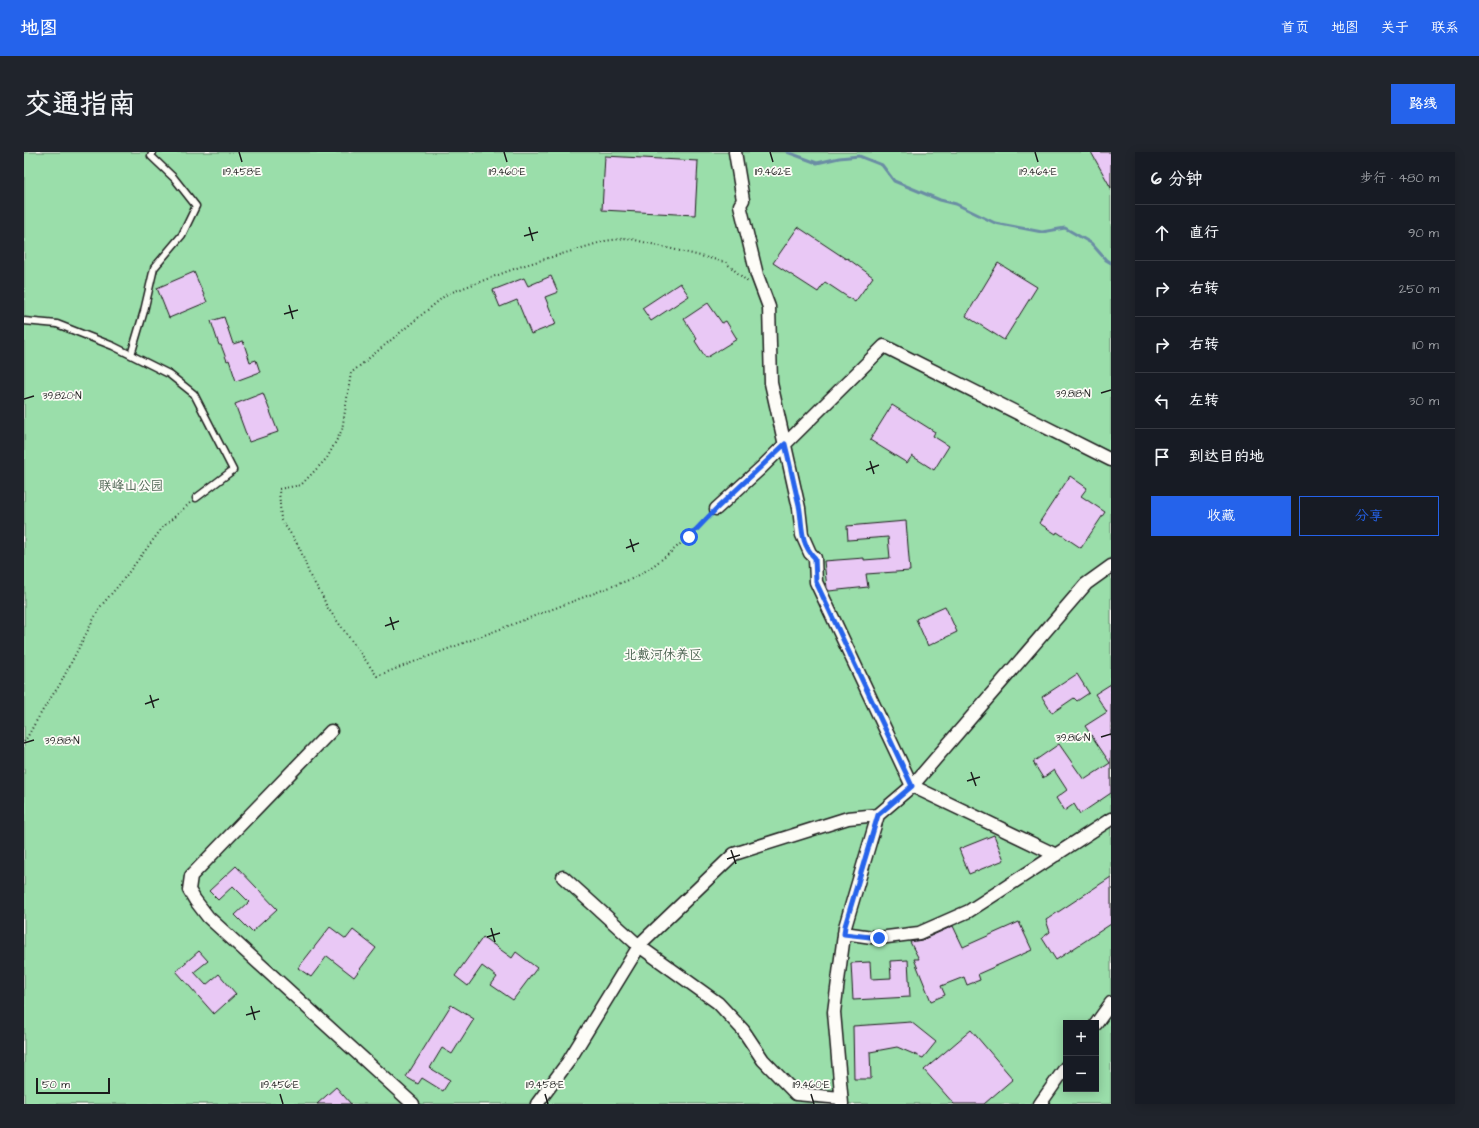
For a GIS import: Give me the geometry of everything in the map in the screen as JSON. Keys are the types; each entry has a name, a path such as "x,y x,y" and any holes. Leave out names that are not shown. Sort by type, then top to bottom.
{"street":[{"path":"735,152 743,200 740,205 757,275 769,307 771,384 800,508 802,535 810,553 815,558 816,582 912,786 1056,855"},
{"path":"716,509 761,468 884,346 1111,460"},
{"path":"563,877 639,946 718,1003 743,1030 763,1060 796,1094 842,1101 834,1012 845,926 878,815 912,786 1086,584 1111,566"},
{"path":"330,731 191,876 189,890 208,917 413,1104"},
{"path":"537,1104 568,1062 639,946 734,854 848,818 878,815"},
{"path":"844,934 879,938 919,933 969,911 1111,819"},
{"path":"1099,1020 1111,1003"},
{"path":"1040,1104 1063,1071"}],"lane":[{"path":"132,355 154,268 182,236 196,206 174,178 151,156 153,152"},
{"path":"24,321 57,324 113,346 170,374 194,394 233,470 196,498"}],"path":[{"path":"716,509 689,537 683,540 648,570 634,578 377,676 327,607 322,595 310,576 297,543 281,520 279,489 301,484 327,458 342,430 351,373 447,294 522,266 605,241 627,238 725,262 750,285"},
{"path":"24,742 50,697 59,686 100,607 119,585 163,527 196,498"}],"green space":[{"name":"北戴河休养区","path":"24,152 1111,152 1111,1104 24,1104"}],"building":[{"path":"1091,152 1111,152 1111,188"},
{"path":"605,156 698,161 695,215 602,210"},
{"path":"798,227 846,259 847,258 873,277 855,302 825,282 818,292 773,263"},
{"path":"998,263 1037,287 1004,340 966,316"},
{"path":"194,272 207,302 169,318 157,288"},
{"path":"551,276 558,292 545,297 556,324 531,334 517,300 500,307 493,290 524,278 528,286"},
{"path":"680,283 689,296 651,321 642,308"},
{"path":"708,303 722,323 726,321 737,339 706,358 695,341 697,339 684,319"},
{"path":"224,317 233,344 243,341 250,362 256,360 260,372 236,381 229,360 227,361 221,345 219,345 211,321"},
{"path":"263,393 278,432 249,442 235,404"},
{"path":"892,405 935,432 933,436 949,446 934,470 912,456 907,463 870,440"},
{"path":"1070,476 1087,488 1081,496 1105,512 1081,548 1057,532 1056,534 1039,523"},
{"path":"906,521 910,571 866,574 868,587 829,591 827,588 824,561 890,558 888,537 848,540 847,526"},
{"path":"945,606 957,632 928,646 916,619"},
{"path":"1077,674 1089,693 1077,701 1074,698 1052,713 1042,697"},
{"path":"1111,684 1111,793 1080,814 1074,804 1064,811 1056,798 1067,790 1054,770 1043,778 1033,762 1059,744 1084,780 1110,763 1085,726 1107,712 1095,694"},
{"path":"994,835 1004,860 969,874 959,849"},
{"path":"236,866 277,909 252,932 235,915 249,902 233,886 218,900 209,891"},
{"path":"1111,877 1111,924 1056,960 1042,938 1050,932 1046,920"},
{"path":"1019,922 1032,950 978,974 980,980 967,985 964,977 941,986 945,995 931,1001 914,959 919,959 910,942 922,940 953,926 963,947"},
{"path":"330,927 346,939 353,930 376,948 354,977 327,956 311,977 298,968"},
{"path":"483,937 512,958 516,952 537,968 513,1000 491,985 497,977 482,966 468,986 455,976"},
{"path":"199,951 208,961 194,972 206,985 219,974 236,994 214,1014 176,971"},
{"path":"908,960 910,997 853,1000 851,963 870,962 871,979 891,978 890,961"},
{"path":"451,1005 474,1019 452,1054 442,1048 430,1068 450,1080 443,1091 422,1078 418,1084 406,1077"},
{"path":"911,1022 936,1042 923,1058 897,1047 870,1052 871,1079 854,1079 853,1026"},
{"path":"971,1030 1013,1079 984,1104 954,1104 924,1070"},
{"path":"336,1087 351,1104 317,1104"}],"waterway":[{"path":"787,152 817,163 839,158 859,156 882,165 894,181 940,200 956,204 995,223 1042,232 1065,228 1091,243 1106,260 1111,263"}],"route":[{"path":"689,537 716,509 785,444 800,508 802,535 810,553 815,558 816,582 912,786 878,815 845,926 844,934 879,938"}],"park label":[{"name":"联峰山公园","path":"131,486"}]}
